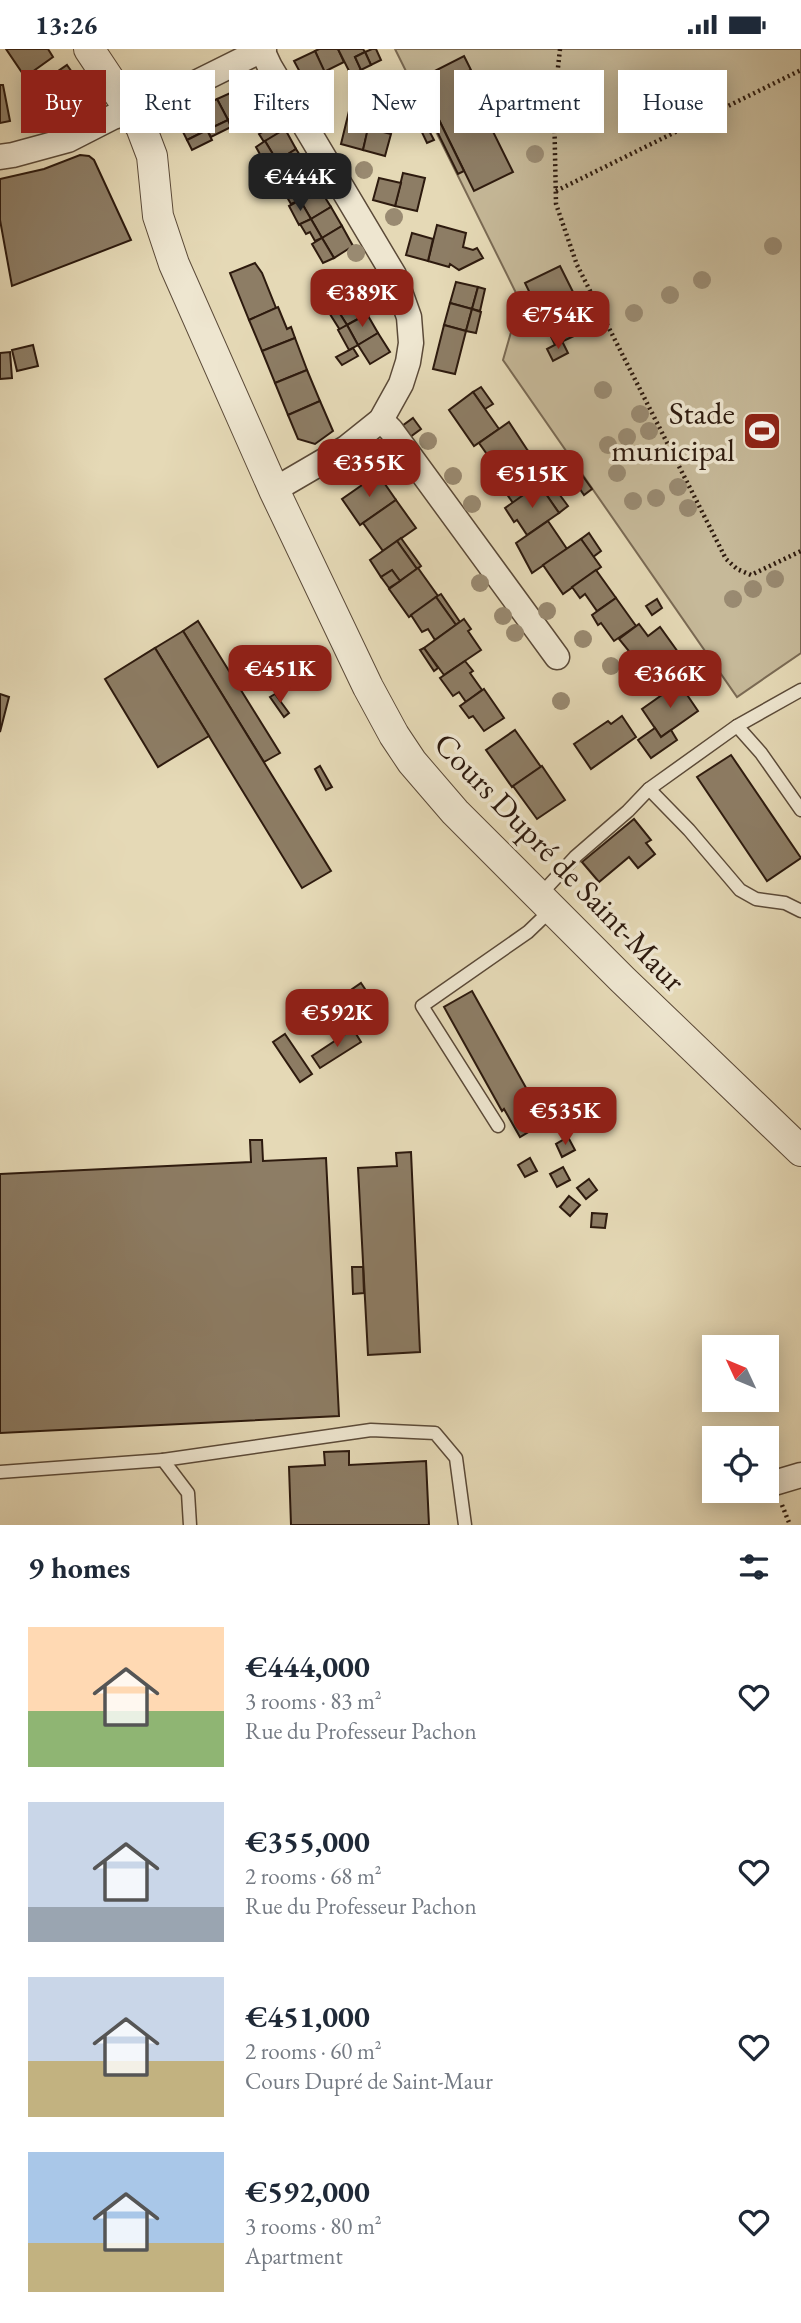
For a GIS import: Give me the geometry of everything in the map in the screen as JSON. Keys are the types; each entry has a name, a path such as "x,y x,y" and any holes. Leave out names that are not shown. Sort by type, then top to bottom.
{"street":[{"name":"Cours Dupré de Saint-Maur","path":"89,49 120,94"},
{"path":"215,73 263,49 270,67 394,275 409,317 411,343 408,362 401,384 381,420 346,448 274,490"},
{"path":"0,157 68,140 120,115"},
{"name":"Cours Dupré de Saint-Maur","path":"143,133 152,156 158,216 174,264 274,490 368,687 394,735 432,786 622,979 801,1151"},
{"path":"381,420 557,657"},
{"path":"779,1481 801,1475"}],"lane":[{"path":"498,1126 422,1006 528,932 575,857 649,789 737,726 801,691"},
{"path":"737,726 761,753 801,810"},
{"path":"649,789 690,830 740,890 756,899 785,903 801,911"},
{"path":"0,1472 163,1460 371,1430 435,1433 456,1458 466,1525"},
{"path":"163,1460 188,1493 190,1525"}],"path":[{"path":"560,49 554,104 556,204 577,265 726,559 737,569 751,575 801,551"},
{"path":"556,191 801,70"}],"shaded area":[{"path":"395,49 801,49 801,653 737,697 503,360 520,301 437,133 440,133 440,70 405,70"}],"building":[{"path":"6,49 48,49 53,57 35,70 21,71"},
{"path":"338,49 344,62 323,70 315,51"},
{"path":"338,49 363,49 365,52 355,57 361,70 348,70"},
{"path":"376,49 381,60 371,65 365,52"},
{"path":"315,51 324,70 299,70 294,61"},
{"path":"365,52 371,65 361,70 355,57"},
{"path":"464,56 471,70 454,70 454,133 494,133 513,172 474,191 440,122 440,70 437,70"},
{"path":"0,85 3,85 10,121 0,123"},
{"path":"229,94 229,119 228,120 217,99"},
{"path":"217,99 228,120 215,126"},
{"path":"348,115 348,133 367,133 363,150 341,144"},
{"path":"228,120 229,122 229,128 211,137 209,133 215,133 215,126"},
{"path":"440,122 464,171 458,174 438,133"},
{"path":"184,133 201,133 187,140"},
{"path":"201,133 208,133 212,140 192,150 187,140"},
{"path":"261,133 279,133 264,142"},
{"path":"278,133 287,133 296,149 277,161 265,141"},
{"path":"367,133 391,134 385,156 363,150"},
{"path":"422,133 430,133 434,140 427,143"},
{"path":"265,141 277,161 267,167 256,147"},
{"path":"296,149 308,168 288,180 277,161"},
{"path":"80,155 94,160 131,240 12,286 0,220 0,179 44,169"},
{"path":"277,161 288,180 280,185 269,165"},
{"path":"308,168 319,188 300,200 288,180"},
{"path":"403,173 425,178 417,211 395,206"},
{"path":"379,178 401,183 395,206 373,200"},
{"path":"288,180 300,200 291,204 280,185"},
{"path":"319,188 331,207 311,219 300,200"},
{"path":"300,200 311,219 299,225 289,206"},
{"path":"331,207 342,226 322,238 311,219"},
{"path":"311,219 322,238 315,241 310,232 306,234 300,224"},
{"path":"437,225 466,233 463,247 473,250 477,248 483,258 459,270 450,264 449,267 428,261"},
{"path":"342,226 353,246 334,258 322,238"},
{"path":"412,233 433,239 428,261 406,255"},
{"path":"322,238 334,258 323,263 312,244"},
{"path":"255,263 262,273 276,308 249,320 230,273"},
{"path":"560,266 591,328 555,345 525,283"},
{"path":"344,275 356,294 335,306 324,286"},
{"path":"456,282 478,287 472,309 450,303"},
{"path":"478,287 485,289 480,311 472,309"},
{"path":"356,294 367,314 347,325 335,306"},
{"path":"450,303 472,309 466,331 444,325"},
{"path":"335,306 347,325 340,330 328,311"},
{"path":"278,307 287,329 291,327 295,338 262,351 249,320"},
{"path":"472,309 481,312 476,333 466,331"},
{"path":"367,314 378,333 358,345 347,325"},
{"path":"347,325 358,345 349,350 338,330"},
{"path":"444,325 466,331 455,374 433,369"},
{"path":"378,333 390,352 370,364 358,345"},
{"path":"295,338 307,370 275,383 262,351"},
{"path":"562,341 568,353 553,361 547,349"},
{"path":"33,345 38,366 17,371 12,350"},
{"path":"353,348 358,356 342,365 336,357"},
{"path":"10,352 12,378 0,379 0,353"},
{"path":"307,370 320,401 288,415 275,383"},
{"path":"481,387 493,404 485,409 473,392"},
{"path":"473,392 499,429 474,446 449,410"},
{"path":"320,401 333,431 315,444 298,439 288,415"},
{"path":"413,418 421,429 410,437 402,426"},
{"path":"509,422 528,451 499,471 479,443"},
{"path":"528,451 548,479 513,503 497,473"},
{"path":"572,461 592,489 584,495 565,467"},
{"path":"378,474 396,500 360,525 342,499"},
{"path":"548,479 568,506 559,513 539,484"},
{"path":"539,484 559,513 527,535 505,508"},
{"path":"396,500 416,528 383,551 363,523"},
{"path":"548,521 567,549 532,573 516,543"},
{"path":"589,533 601,551 593,557 581,539"},
{"path":"401,538 421,566 417,569 397,541"},
{"path":"581,539 601,567 563,594 543,565"},
{"path":"397,541 417,569 400,581 392,570 381,577 370,560"},
{"path":"418,568 438,596 409,617 389,589"},
{"path":"392,570 400,581 389,588 381,577"},
{"path":"596,570 616,598 597,611 585,594 580,598 572,587"},
{"path":"441,594 460,622 456,625 436,597"},
{"path":"436,597 456,625 435,640 428,629 422,632 411,615"},
{"path":"616,598 636,626 614,641 592,615"},
{"path":"657,599 662,608 652,615 646,606"},
{"path":"464,619 471,629 468,631 481,650 444,675 424,648"},
{"path":"198,621 280,753 264,762 183,631"},
{"path":"639,624 648,636 660,627 678,652 642,678 632,664 637,661 619,639"},
{"path":"183,631 331,871 302,888 155,648"},
{"path":"155,648 209,736 158,767 105,679"},
{"path":"424,648 438,668 434,671 420,650"},
{"path":"465,661 482,690 466,702 459,692 453,696 440,678"},
{"path":"679,683 698,711 661,737 642,709"},
{"path":"484,689 504,718 484,731 473,716 469,718 460,706"},
{"path":"0,694 9,697 0,732"},
{"path":"275,694 289,713 284,717 270,697"},
{"path":"622,716 636,737 591,769 574,744 608,721 611,724"},
{"path":"655,728 661,737 671,730 677,740 651,758 638,740"},
{"path":"515,730 541,767 512,787 486,750"},
{"path":"731,755 801,858 767,881 697,777"},
{"path":"320,766 332,787 326,790 315,769"},
{"path":"542,766 565,800 537,819 513,786"},
{"path":"634,819 651,840 646,843 655,854 638,868 629,857 599,882 582,862"},
{"path":"361,983 375,1004 363,1012 357,1003 317,1031 309,1019"},
{"path":"472,991 530,1095 527,1097 542,1124 520,1137 504,1109 502,1111 444,1007"},
{"path":"353,1029 361,1042 320,1068 312,1056"},
{"path":"285,1034 312,1074 300,1082 273,1042"},
{"path":"568,1137 575,1150 562,1157 556,1144"},
{"path":"250,1140 262,1140 263,1161 326,1158 339,1416 0,1433 0,1174 251,1162"},
{"path":"411,1152 420,1352 368,1355 358,1168 397,1166 396,1153"},
{"path":"530,1158 537,1171 525,1177 518,1165"},
{"path":"563,1167 570,1180 557,1187 550,1174"},
{"path":"589,1179 597,1190 586,1199 577,1188"},
{"path":"569,1196 580,1205 570,1216 560,1207"},
{"path":"592,1213 607,1214 605,1228 591,1227"},
{"path":"352,1267 363,1267 364,1293 353,1294"},
{"path":"349,1451 349,1465 426,1461 429,1525 291,1525 289,1467 325,1465 324,1452"}],"place":[{"name":"Stade municipal","path":"762,431"}]}
